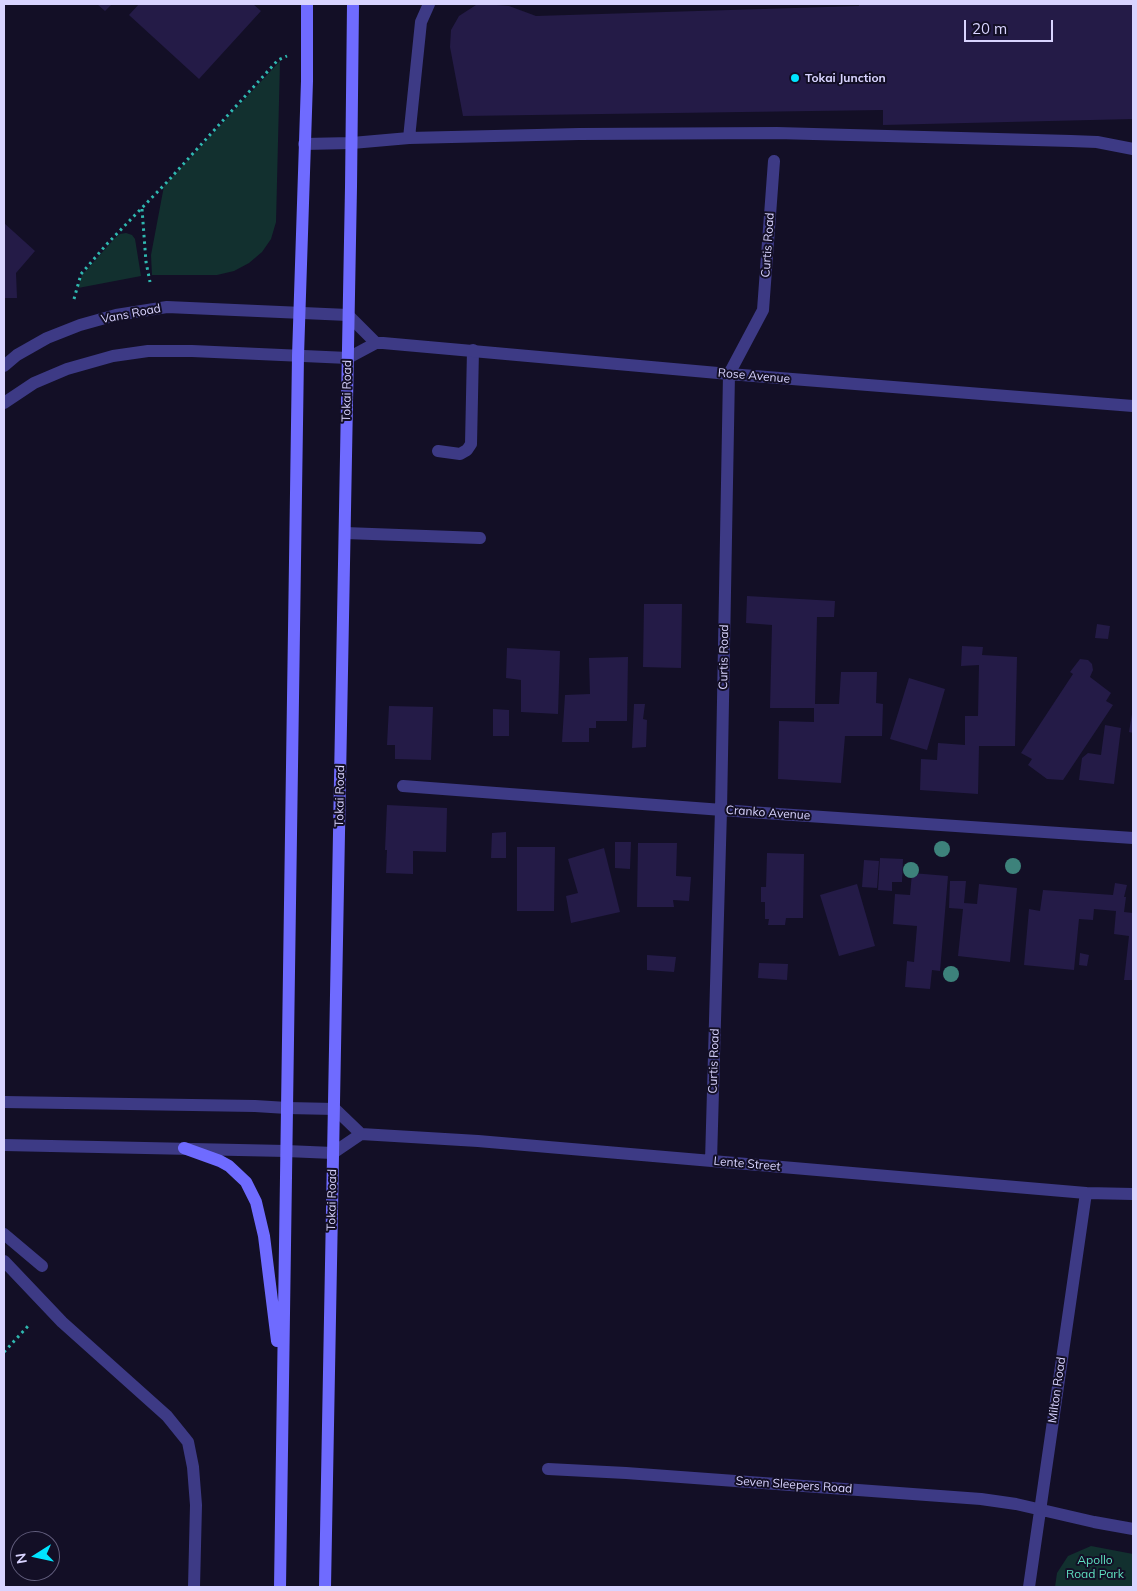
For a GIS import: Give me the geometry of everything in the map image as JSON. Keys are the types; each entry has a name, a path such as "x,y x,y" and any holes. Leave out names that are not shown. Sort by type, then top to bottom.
{"main road":[{"path":"280,1587 298,356 307,82 307,4"},
{"name":"Tokai Road","path":"325,1587 335,1109 353,4"},
{"path":"184,1148 211,1157 229,1166 246,1182 256,1202 264,1236 283,1388"}],"street":[{"path":"409,138 421,22 429,4"},
{"path":"304,144 352,144 409,138 777,132 1097,142 1133,149"},
{"name":"Curtis Road","path":"711,1161 721,810 729,374 763,310 774,161"},
{"name":"Vans Road","path":"4,366 17,355 47,338 80,325 116,315 167,307 348,315"},
{"path":"4,403 34,383 67,369 113,356 148,351 192,351 348,358 376,343 348,315"},
{"name":"Rose Avenue","path":"376,343 729,374 1133,406"},
{"path":"438,451 460,454 467,450 471,444 472,350"},
{"path":"345,533 480,538"},
{"name":"Cranko Avenue","path":"403,786 1133,838"},
{"path":"4,1102 335,1109 361,1134 333,1153 4,1145"},
{"name":"Lente Street","path":"361,1134 478,1141 1086,1193 1133,1194"},
{"name":"Milton Road","path":"1029,1587 1086,1193"},
{"path":"4,1234 42,1266"},
{"path":"4,1262 62,1322 167,1416 188,1442 193,1467 196,1505 194,1587"},
{"name":"Seven Sleepers Road","path":"548,1470 626,1473 981,1499 1040,1509 1133,1529"}],"path":[{"path":"74,299 81,274 106,245 278,60 287,56"},
{"path":"142,208 146,262 150,282"},
{"path":"4,1352 29,1325"}],"green space":[{"path":"280,61 276,222 271,239 262,252 249,263 234,271 217,275 152,275 151,255 164,186"},
{"path":"120,234 132,235 135,239 141,276 78,288 82,275 115,238"},
{"name":"Apollo Road Park","path":"1091,1546 1133,1554 1133,1587 1055,1587 1057,1573 1068,1556"}],"building":[{"path":"97,4 112,4 105,11"},
{"path":"139,4 253,4 261,11 199,79 129,15"},
{"name":"Tokai Junction","path":"859,4 1133,4 1133,119 883,125 883,110 463,116 450,47 451,30 459,16 476,5 509,6 536,16 859,6"},
{"path":"4,223 35,251 16,273 17,298 4,298"},
{"path":"747,596 835,601 834,617 817,617 815,704 839,704 841,672 877,672 876,703 883,704 882,736 845,736 841,783 778,779 779,721 814,722 814,708 770,708 772,625 746,623"},
{"path":"644,604 682,604 681,668 643,667"},
{"path":"1097,624 1110,626 1108,639 1095,638"},
{"path":"962,646 983,647 982,655 1017,657 1015,746 979,746 978,794 920,790 921,759 937,760 938,743 965,745 965,716 978,716 979,665 961,666"},
{"path":"507,648 560,651 558,714 521,712 521,680 506,678"},
{"path":"628,657 627,721 596,721 596,728 589,728 589,742 562,742 565,695 590,694 589,658"},
{"path":"1080,659 1088,660 1092,664 1093,670 1090,677 1111,693 1106,701 1113,705 1063,780 1047,779 1028,765 1032,759 1021,753 1073,674 1070,672"},
{"path":"909,678 945,689 927,750 890,739"},
{"path":"634,704 645,704 643,719 647,720 646,747 632,748"},
{"path":"389,706 433,707 431,760 395,759 395,745 387,745"},
{"path":"493,709 509,710 509,736 493,736"},
{"path":"1133,714 1133,733 1129,732"},
{"path":"1105,725 1121,728 1114,784 1079,780 1082,758 1088,753 1101,755"},
{"path":"387,805 447,808 446,852 413,851 413,874 386,873"},
{"path":"506,832 506,858 491,858 492,833"},
{"path":"615,842 631,842 630,869 615,868"},
{"path":"638,843 677,843 676,876 691,877 689,901 673,900 674,907 637,907"},
{"path":"517,847 555,847 554,911 517,911"},
{"path":"604,848 620,912 571,923 566,896 578,893 568,859"},
{"path":"767,853 804,854 803,918 786,918 785,925 768,925 769,919 765,919 765,902 761,902 761,887 766,887"},
{"path":"880,858 903,859 902,882 892,882 892,891 878,890"},
{"path":"864,860 879,861 877,888 862,887"},
{"path":"912,873 948,876 940,971 932,970 930,989 905,987 907,961 914,962 917,926 893,924 895,894 910,895"},
{"path":"950,881 966,881 964,903 977,904 979,884 1017,888 1010,962 958,956 963,909 949,908"},
{"path":"1115,883 1127,885 1124,897 1126,897 1124,912 1133,913 1133,980 1124,980 1129,936 1114,934 1116,911 1094,909 1093,920 1079,919 1074,970 1024,965 1029,909 1040,911 1043,890 1113,895"},
{"path":"857,884 875,946 839,956 820,895"},
{"path":"1080,953 1089,955 1087,966 1079,965"},
{"path":"647,955 676,957 674,972 647,970"},
{"path":"759,963 788,964 787,980 758,978"}],"place":[{"name":"Tokai Junction","path":"795,78"}]}
